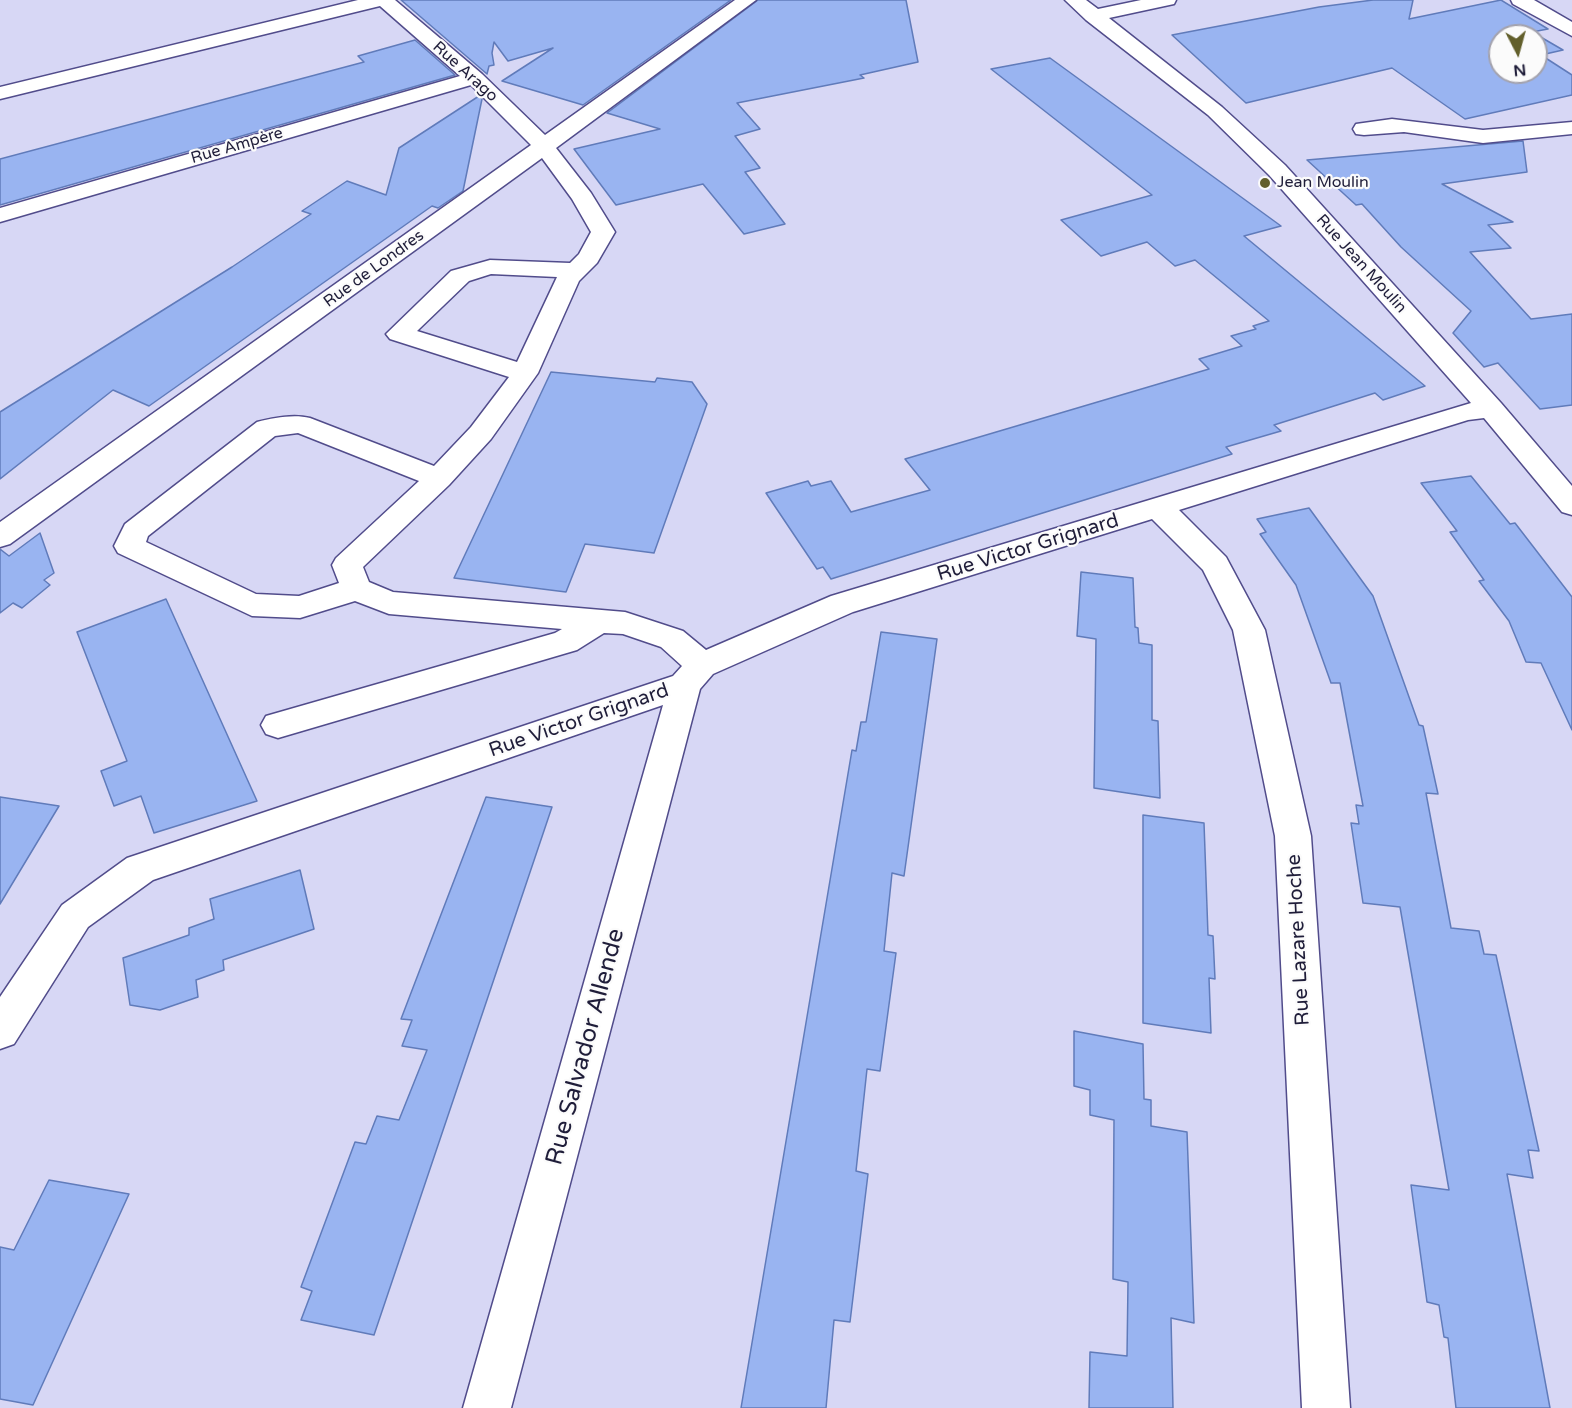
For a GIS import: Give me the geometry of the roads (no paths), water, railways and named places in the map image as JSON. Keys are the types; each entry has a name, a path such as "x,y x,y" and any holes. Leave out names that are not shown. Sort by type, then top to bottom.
{"street":[{"name":"Rue Arago","path":"382,0 474,78 544,147 588,201 603,232 589,258 577,270"},
{"path":"0,93 382,0"},
{"name":"Rue de Londres","path":"0,537 747,0"},
{"name":"Rue Jean Moulin","path":"1074,0 1215,111 1277,170 1491,409 1572,505"},
{"path":"1094,16 1167,0"},
{"path":"1520,0 1572,30"},
{"name":"Rue Ampère","path":"0,215 474,78"},
{"path":"1364,129 1395,124 1468,135 1507,136 1572,128"},
{"path":"525,373 399,334 460,276 490,267 577,270"},
{"path":"356,589 347,565 439,478 482,433 525,373 568,278 577,270"},
{"name":"Rue Victor Grignard","path":"0,1031 75,916 140,869 694,675 842,604 1465,412 1491,409"},
{"path":"439,478 300,424 267,428 135,531 129,546 252,605 300,607 356,589 389,603 625,623 672,639 694,675"},
{"name":"Rue Lazare Hoche","path":"1159,508 1215,564 1249,630 1293,836 1326,1408"},
{"path":"278,726 566,642 599,621"},
{"name":"Rue Salvador Allende","path":"487,1408 694,675"}],"place":[{"name":"Jean Moulin","path":"1265,183"}]}
